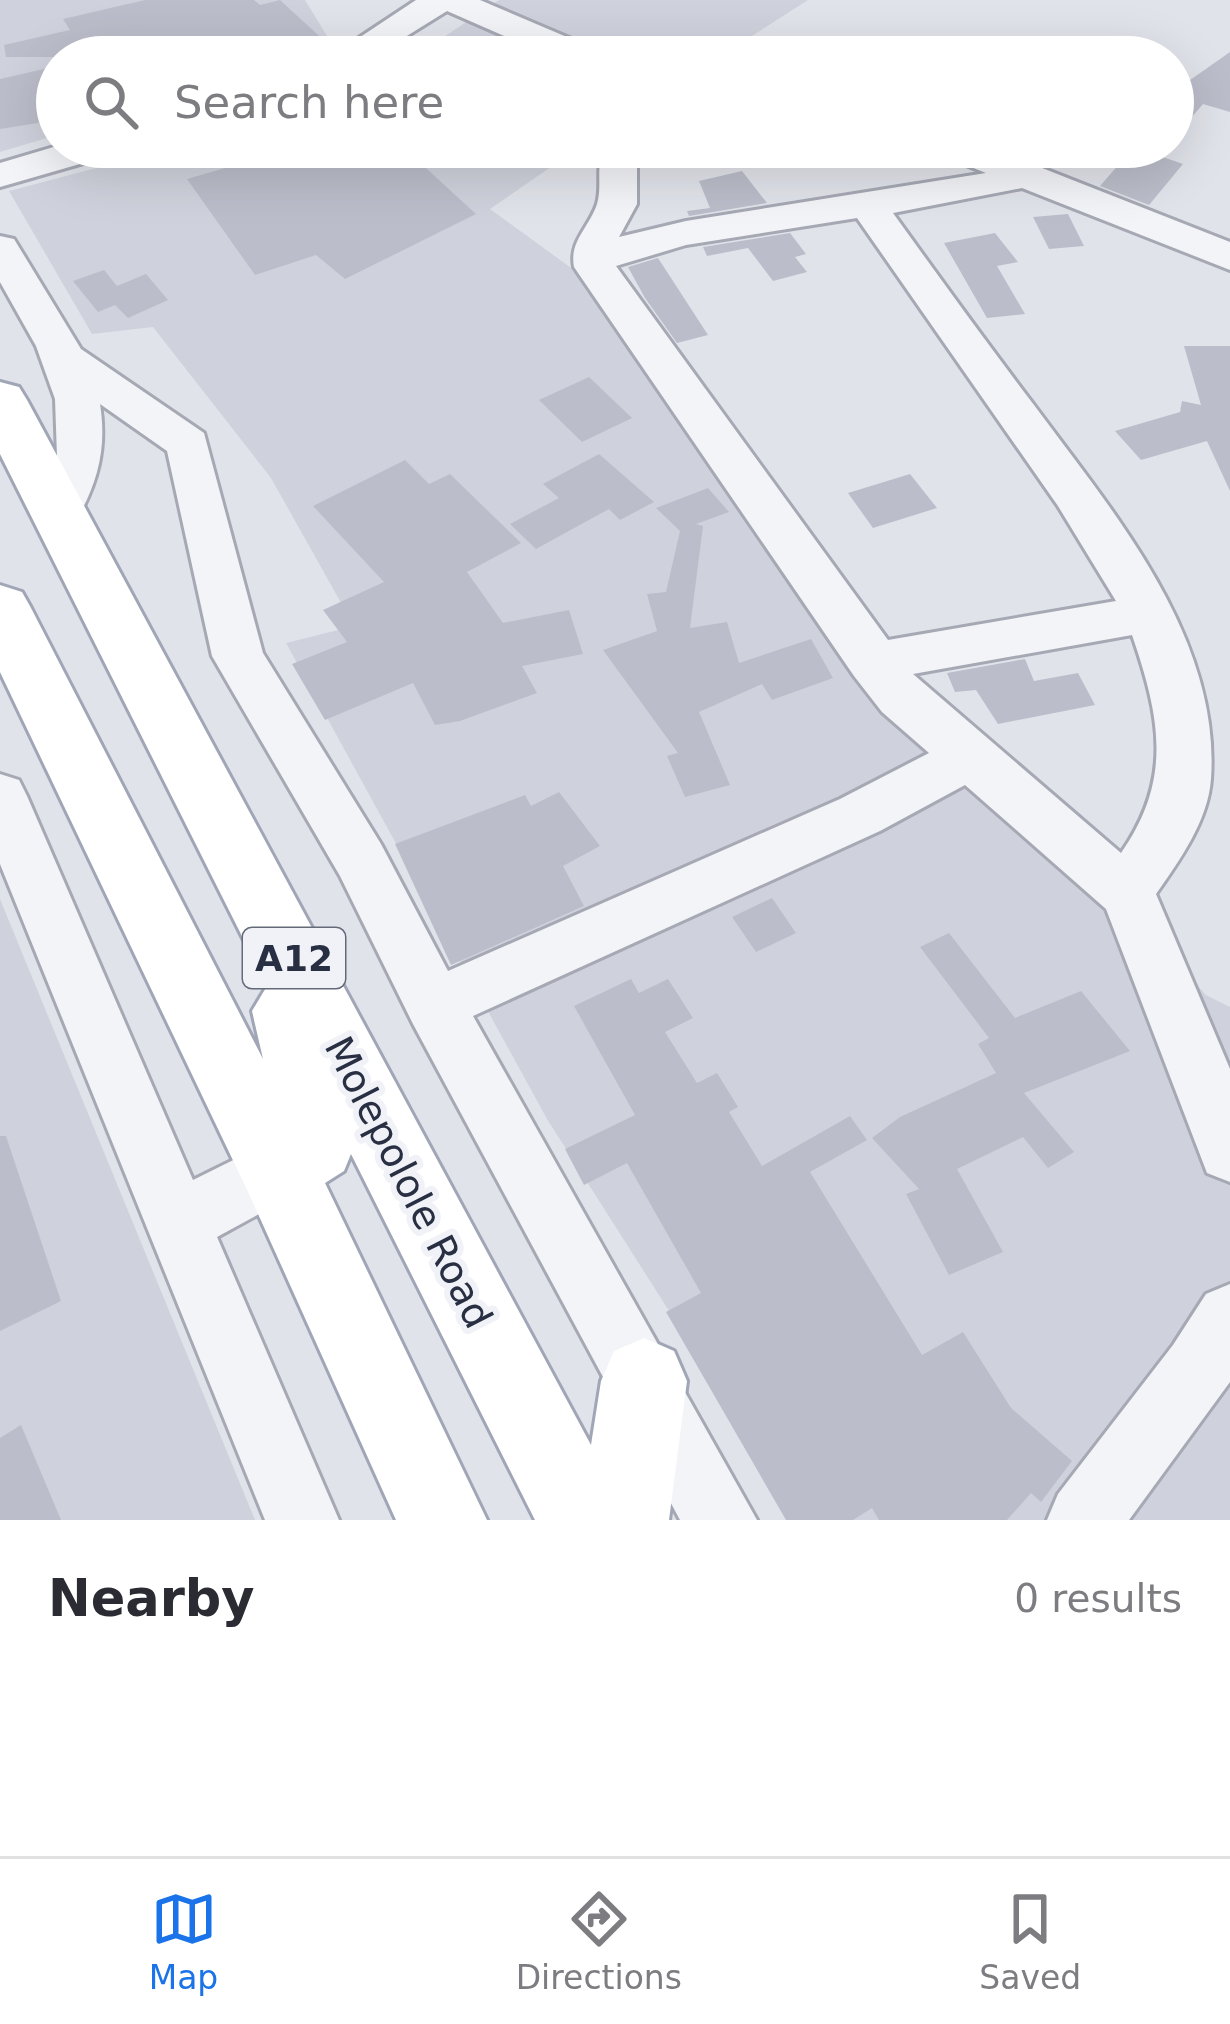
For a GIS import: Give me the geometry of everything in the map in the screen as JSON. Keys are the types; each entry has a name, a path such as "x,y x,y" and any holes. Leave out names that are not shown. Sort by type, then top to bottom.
{"main road":[{"name":"Molepolole Road","path":"0,400 69,484 283,936 583,1520"},
{"name":"A12","path":"0,608 278,1169 442,1520"},
{"path":"278,1169 316,1144 319,1136 286,1004 283,936"},
{"path":"624,1520 644,1382"}],"street":[{"path":"382,36 440,0"},
{"path":"451,0 534,36"},
{"path":"0,175 36,165"},
{"path":"616,168 619,200 592,244 592,256 901,698 1126,892 1206,1033 1230,1152"},
{"path":"1008,168 1225,245"},
{"path":"592,256 686,232 968,189 1026,175"},
{"path":"866,203 1108,542 1147,614 1173,694 1184,783 1172,819 1126,892"},
{"path":"0,248 67,359 80,414 69,484"},
{"path":"67,359 179,436 194,458 238,656 361,861 434,1005 720,1520"},
{"path":"69,484 99,442 128,432 179,436"},
{"path":"872,662 1147,614"},
{"path":"434,1005 860,815 969,758"},
{"path":"0,796 182,1221 302,1520"},
{"path":"182,1221 278,1169"},
{"path":"1084,1520 1198,1370 1230,1318"}],"shaded area":[{"path":"0,0 305,0 327,36 36,36 36,141 0,152"},
{"path":"499,0 808,0 752,36 445,36"},
{"path":"96,168 550,168 490,209 666,337 926,688 1206,995 1230,1007 1230,1520 802,1520 547,1119 286,643 354,626 271,478 153,327 92,334 9,191"},
{"path":"0,899 255,1520 0,1520"}],"building":[{"path":"145,0 254,0 260,5 280,0 319,36 44,36 70,30 63,19"},
{"path":"36,38 36,57 6,57 4,45"},
{"path":"1230,52 1230,112 1203,104 1194,114 1194,77"},
{"path":"36,71 36,123 0,129 0,79"},
{"path":"225,168 426,168 476,214 345,279 316,255 255,275 187,179"},
{"path":"1116,168 1180,168 1149,205 1100,186"},
{"path":"742,171 767,203 689,216 687,211 710,208 699,181"},
{"path":"1068,214 1084,246 1049,249 1033,217"},
{"path":"790,233 806,254 795,257 807,272 773,281 748,248 707,256 703,247"},
{"path":"995,233 1018,262 997,266 1025,314 987,318 944,243"},
{"path":"658,258 708,335 677,343 645,298 628,267"},
{"path":"104,270 117,286 146,274 168,300 128,318 115,305 98,312 73,281"},
{"path":"1184,346 1230,346 1230,491 1207,441 1141,460 1115,431 1180,412 1182,401 1201,405"},
{"path":"589,377 632,418 582,442 539,400"},
{"path":"599,454 654,502 620,520 609,509 536,549 510,524 559,498 543,484"},
{"path":"405,460 429,484 450,474 521,543 467,572 503,623 569,610 583,654 522,666 537,693 460,721 435,725 413,683 325,720 292,664 347,642 323,610 384,582 313,506"},
{"path":"910,474 937,508 873,528 848,493"},
{"path":"708,488 729,512 696,524 703,526 690,628 727,622 739,663 811,639 833,678 772,700 762,684 699,712 730,785 685,797 667,756 678,753 603,650 657,631 647,594 666,592 680,531 656,508"},
{"path":"1025,659 1034,681 1078,673 1095,705 998,724 976,690 955,692 947,673"},
{"path":"559,792 600,846 563,866 584,906 451,965 395,844 525,795 531,806"},
{"path":"772,898 796,933 756,952 732,917"},
{"path":"949,933 1015,1018 1081,991 1130,1051 1024,1093 1074,1152 1048,1168 1023,1137 957,1169 1003,1252 949,1275 906,1194 919,1189 872,1138 900,1117 996,1073 978,1044 989,1038 920,947"},
{"path":"631,979 639,993 668,979 693,1018 665,1032 697,1083 717,1073 738,1107 729,1112 762,1166 850,1116 867,1140 810,1172 922,1355 963,1332 1011,1408 1072,1461 1041,1502 1031,1493 1007,1520 879,1520 872,1508 853,1520 786,1520 666,1312 701,1293 627,1163 584,1185 565,1149 635,1115 574,1006"},
{"path":"0,1136 6,1136 61,1301 0,1331"},
{"path":"21,1425 61,1520 0,1520 0,1438"}]}
